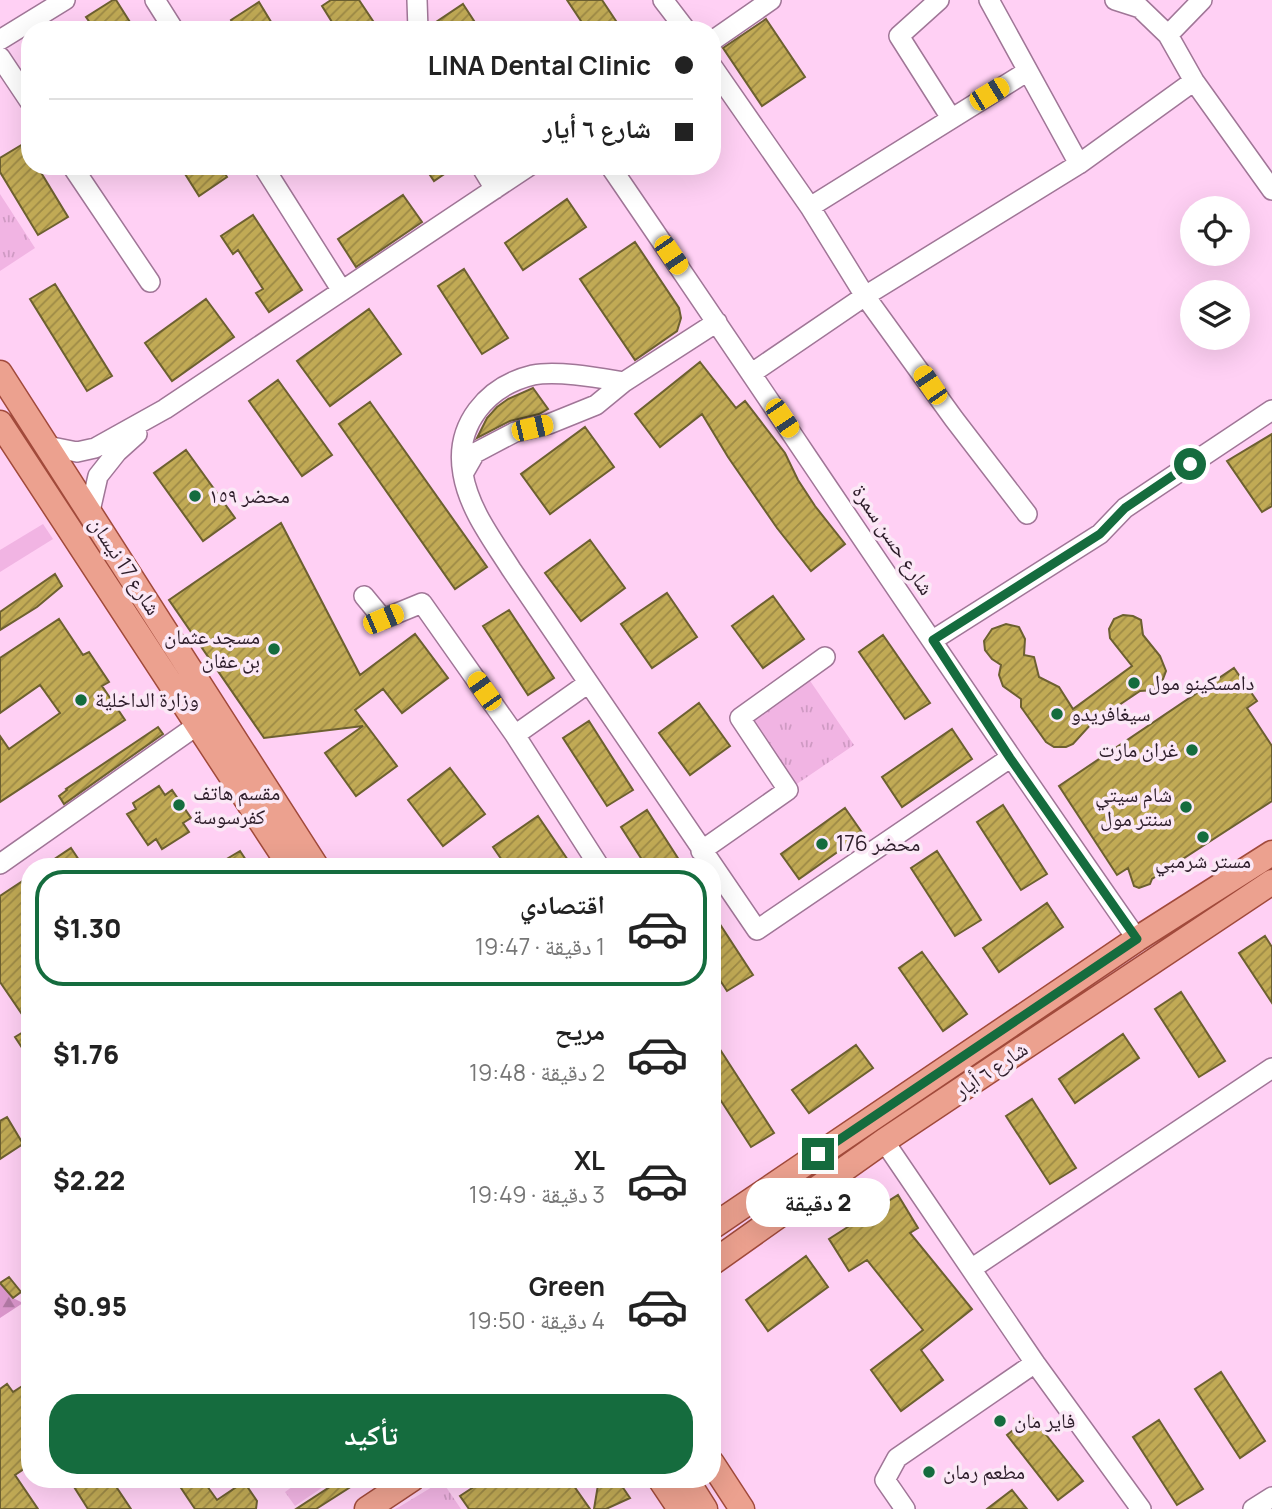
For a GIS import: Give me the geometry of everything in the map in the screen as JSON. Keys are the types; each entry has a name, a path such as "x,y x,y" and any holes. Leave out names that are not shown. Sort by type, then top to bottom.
{"main road":[{"name":"شارع 17 نيسان","path":"0,373 90,511 290,858"},
{"name":"شارع 17 نيسان","path":"0,423 290,858"},
{"name":"شارع ٦ أيار","path":"721,1220 1137,939 1272,853"},
{"name":"شارع ٦ أيار","path":"721,1257 884,1142 1272,882"},
{"path":"752,1198 769,1223"},
{"path":"721,1477 742,1509"},
{"path":"367,1509 398,1488"},
{"path":"666,1488 680,1509"},
{"path":"692,1488 705,1509"},
{"path":"717,1488 730,1509"}],"street":[{"path":"31,21 65,0"},
{"path":"155,0 168,21"},
{"path":"417,0 418,21"},
{"path":"663,0 679,21"},
{"path":"721,35 771,0"},
{"path":"989,0 1079,164"},
{"path":"1115,0 1142,4 1168,35 1194,81 1272,190"},
{"path":"1168,35 1202,0"},
{"path":"934,1 899,36 951,118"},
{"path":"0,40 21,27"},
{"path":"0,57 21,88"},
{"path":"810,207 1028,71"},
{"path":"721,79 810,207 865,296 1027,514"},
{"path":"752,373 865,296 1079,164 1194,81"},
{"path":"78,175 150,282"},
{"path":"269,175 342,291"},
{"path":"486,175 495,189"},
{"path":"47,446 77,452 95,448 165,409 516,175"},
{"name":"شارع حسن سمرة","path":"616,175 933,640 1010,758 1137,939"},
{"path":"463,474 475,453 515,432 549,424 596,405 624,382 717,322"},
{"path":"624,382 587,375 534,375 495,392 469,421 461,441 463,474 477,515 587,684 706,858"},
{"path":"90,511 98,476 117,452 165,409"},
{"path":"933,640 1100,534 1125,508 1272,411"},
{"path":"364,596 383,619 422,603 515,735 595,858"},
{"path":"701,851 788,790 740,718 825,657"},
{"path":"515,735 587,684"},
{"path":"0,864 199,724"},
{"path":"721,879 757,930 1010,758"},
{"path":"971,1269 1272,1068"},
{"path":"884,1142 1035,1363 1141,1509"},
{"path":"905,1509 885,1480 897,1458 1035,1363"},
{"path":"1253,1509 1272,1496"}],"green space":[{"path":"0,194 35,248 0,271"},
{"path":"43,524 53,539 0,572 0,550"},
{"path":"804,672 854,745 788,790 740,718"},
{"path":"0,1283 21,1304 0,1318"},
{"path":"291,1488 322,1488 295,1506 285,1492"},
{"path":"430,1488 447,1488 461,1509 395,1509"}],"building":[{"path":"116,0 129,21 89,21 86,17"},
{"path":"331,0 359,0 373,21 331,21 322,6"},
{"path":"567,0 602,0 616,21 581,21"},
{"path":"259,2 271,21 232,21"},
{"path":"463,4 474,21 438,21"},
{"path":"766,19 805,77 762,106 723,48"},
{"path":"21,145 21,175 42,175 68,217 38,235 0,172 0,158"},
{"path":"186,175 226,175 227,177 199,196"},
{"path":"430,175 443,175 434,181"},
{"path":"403,195 422,222 356,267 338,239"},
{"path":"567,199 586,227 523,270 505,243"},
{"path":"253,215 302,290 269,312 256,293 263,289 238,250 233,254 221,236"},
{"path":"635,242 679,308 681,318 677,331 635,360 580,279"},
{"path":"464,269 508,338 482,354 438,286"},
{"path":"55,284 112,376 87,391 30,299"},
{"path":"206,299 234,337 172,381 145,343"},
{"path":"369,309 401,354 330,406 297,361"},
{"path":"700,362 736,408 745,401 785,453 815,506 845,544 811,571 777,528 702,414 660,447 635,414"},
{"path":"278,380 332,455 302,476 249,401"},
{"path":"533,388 548,409 510,421 477,438 487,418 497,407"},
{"path":"370,402 487,567 455,589 339,424"},
{"path":"585,427 614,467 550,514 521,474"},
{"path":"1272,434 1272,506 1262,512 1227,461"},
{"name":"محضر ١٥٩","path":"186,450 235,518 203,541 154,473"},
{"name":"مسجد عثمان بن عفان","path":"281,523 360,675 415,634 448,678 402,713 383,689 355,710 397,766 356,796 325,753 363,726 264,738 169,600"},
{"path":"590,540 625,588 581,621 545,573"},
{"path":"55,574 62,586 37,607 0,630 0,612"},
{"path":"667,593 697,637 652,668 621,624"},
{"path":"773,596 804,639 763,668 732,626"},
{"path":"509,610 554,678 528,695 483,626"},
{"name":"دامسكينو مول","path":"1123,615 1141,620 1143,635 1160,656 1166,671 1163,679 1154,690 1140,691 1091,724 1073,744 1054,747 1046,742 1021,707 1021,699 1003,686 999,675 1001,665 985,650 984,641 992,629 1006,624 1019,627 1025,639 1024,655 1034,657 1039,677 1059,687 1073,709 1132,666 1110,638 1109,629 1114,619"},
{"name":"وزارة الداخلية","path":"59,619 83,655 89,652 109,682 102,686 125,720 0,802 0,736 9,749 60,713 40,685 0,713 0,658"},
{"path":"883,635 930,703 905,719 859,652"},
{"path":"1234,668 1257,701 1247,708 1272,746 1272,801 1152,879 1150,884 1139,888 1134,886 1128,868 1117,875 1059,786"},
{"path":"699,703 730,746 690,775 659,733"},
{"path":"589,721 633,790 607,806 563,738"},
{"path":"158,727 163,734 64,804 59,796 66,789"},
{"path":"952,729 972,759 902,807 882,777"},
{"path":"450,768 485,814 443,846 408,800"},
{"path":"159,786 165,795 172,790 191,818 183,823 189,832 162,849 156,839 148,845 127,814 136,809 133,803"},
{"path":"1003,805 1047,874 1021,890 977,822"},
{"name":"محضر 176","path":"845,808 863,834 799,879 781,854"},
{"path":"647,810 678,858 641,858 621,827"},
{"path":"538,816 567,858 501,858 493,847"},
{"path":"71,848 78,858 56,858"},
{"path":"240,851 245,858 228,858"},
{"path":"937,851 981,920 955,936 911,868"},
{"path":"21,882 21,1013 0,982 0,896"},
{"path":"1047,903 1063,927 999,972 983,948"},
{"path":"721,926 753,975 727,991 721,982"},
{"path":"1265,936 1272,947 1272,1003 1239,953"},
{"path":"922,952 967,1014 943,1031 899,968"},
{"path":"1181,992 1225,1061 1199,1077 1155,1009"},
{"path":"21,1033 21,1046 15,1037"},
{"path":"1123,1034 1139,1058 1075,1103 1059,1079"},
{"path":"856,1045 873,1068 809,1113 792,1090"},
{"path":"721,1051 774,1133 751,1147 721,1101"},
{"path":"1032,1099 1076,1168 1050,1184 1006,1116"},
{"path":"7,1117 21,1145 0,1159 0,1121"},
{"path":"898,1195 918,1228 910,1233 972,1309 921,1350 943,1380 901,1411 871,1370 923,1330 867,1260 849,1271 829,1239"},
{"path":"806,1256 828,1287 768,1331 746,1300"},
{"path":"9,1277 21,1292 13,1298 0,1283"},
{"path":"1221,1372 1265,1441 1240,1458 1195,1389"},
{"path":"7,1384 13,1392 21,1387 21,1471 15,1475 21,1488 24,1488 38,1509 0,1509 0,1389"},
{"path":"1031,1416 1083,1481 1058,1500 1007,1435"},
{"path":"1159,1420 1203,1489 1177,1505 1133,1437"},
{"path":"75,1488 117,1488 131,1509 88,1509"},
{"path":"181,1488 208,1488 217,1500 235,1488 248,1488 257,1501 256,1509 195,1509"},
{"path":"328,1488 349,1488 316,1509 296,1509"},
{"path":"472,1488 575,1488 590,1509 469,1509 460,1496"},
{"path":"598,1488 623,1488 630,1498 606,1509 594,1509"},
{"path":"1012,1490 1027,1509 987,1509"}],"place":[{"name":"محضر ١٥٩","path":"195,496"},
{"name":"مسجد عثمان بن عفان","path":"274,649"},
{"name":"دامسكينو مول","path":"1134,683"},
{"name":"وزارة الداخلية","path":"81,700"},
{"name":"سيغافريدو","path":"1057,714"},
{"name":"غران مارت","path":"1192,750"},
{"name":"مقسم هاتف كفرسوسة","path":"179,805"},
{"name":"شام سيتي سنتر مول","path":"1186,807"},
{"name":"مستر شرمبي","path":"1203,837"},
{"name":"محضر 176","path":"822,844"},
{"name":"فاير مان","path":"1000,1421"},
{"name":"مطعم رمان","path":"929,1472"}],"route":[{"path":"818,1154 1137,939 1010,758 933,640 1100,534 1125,508 1190,464"}]}
